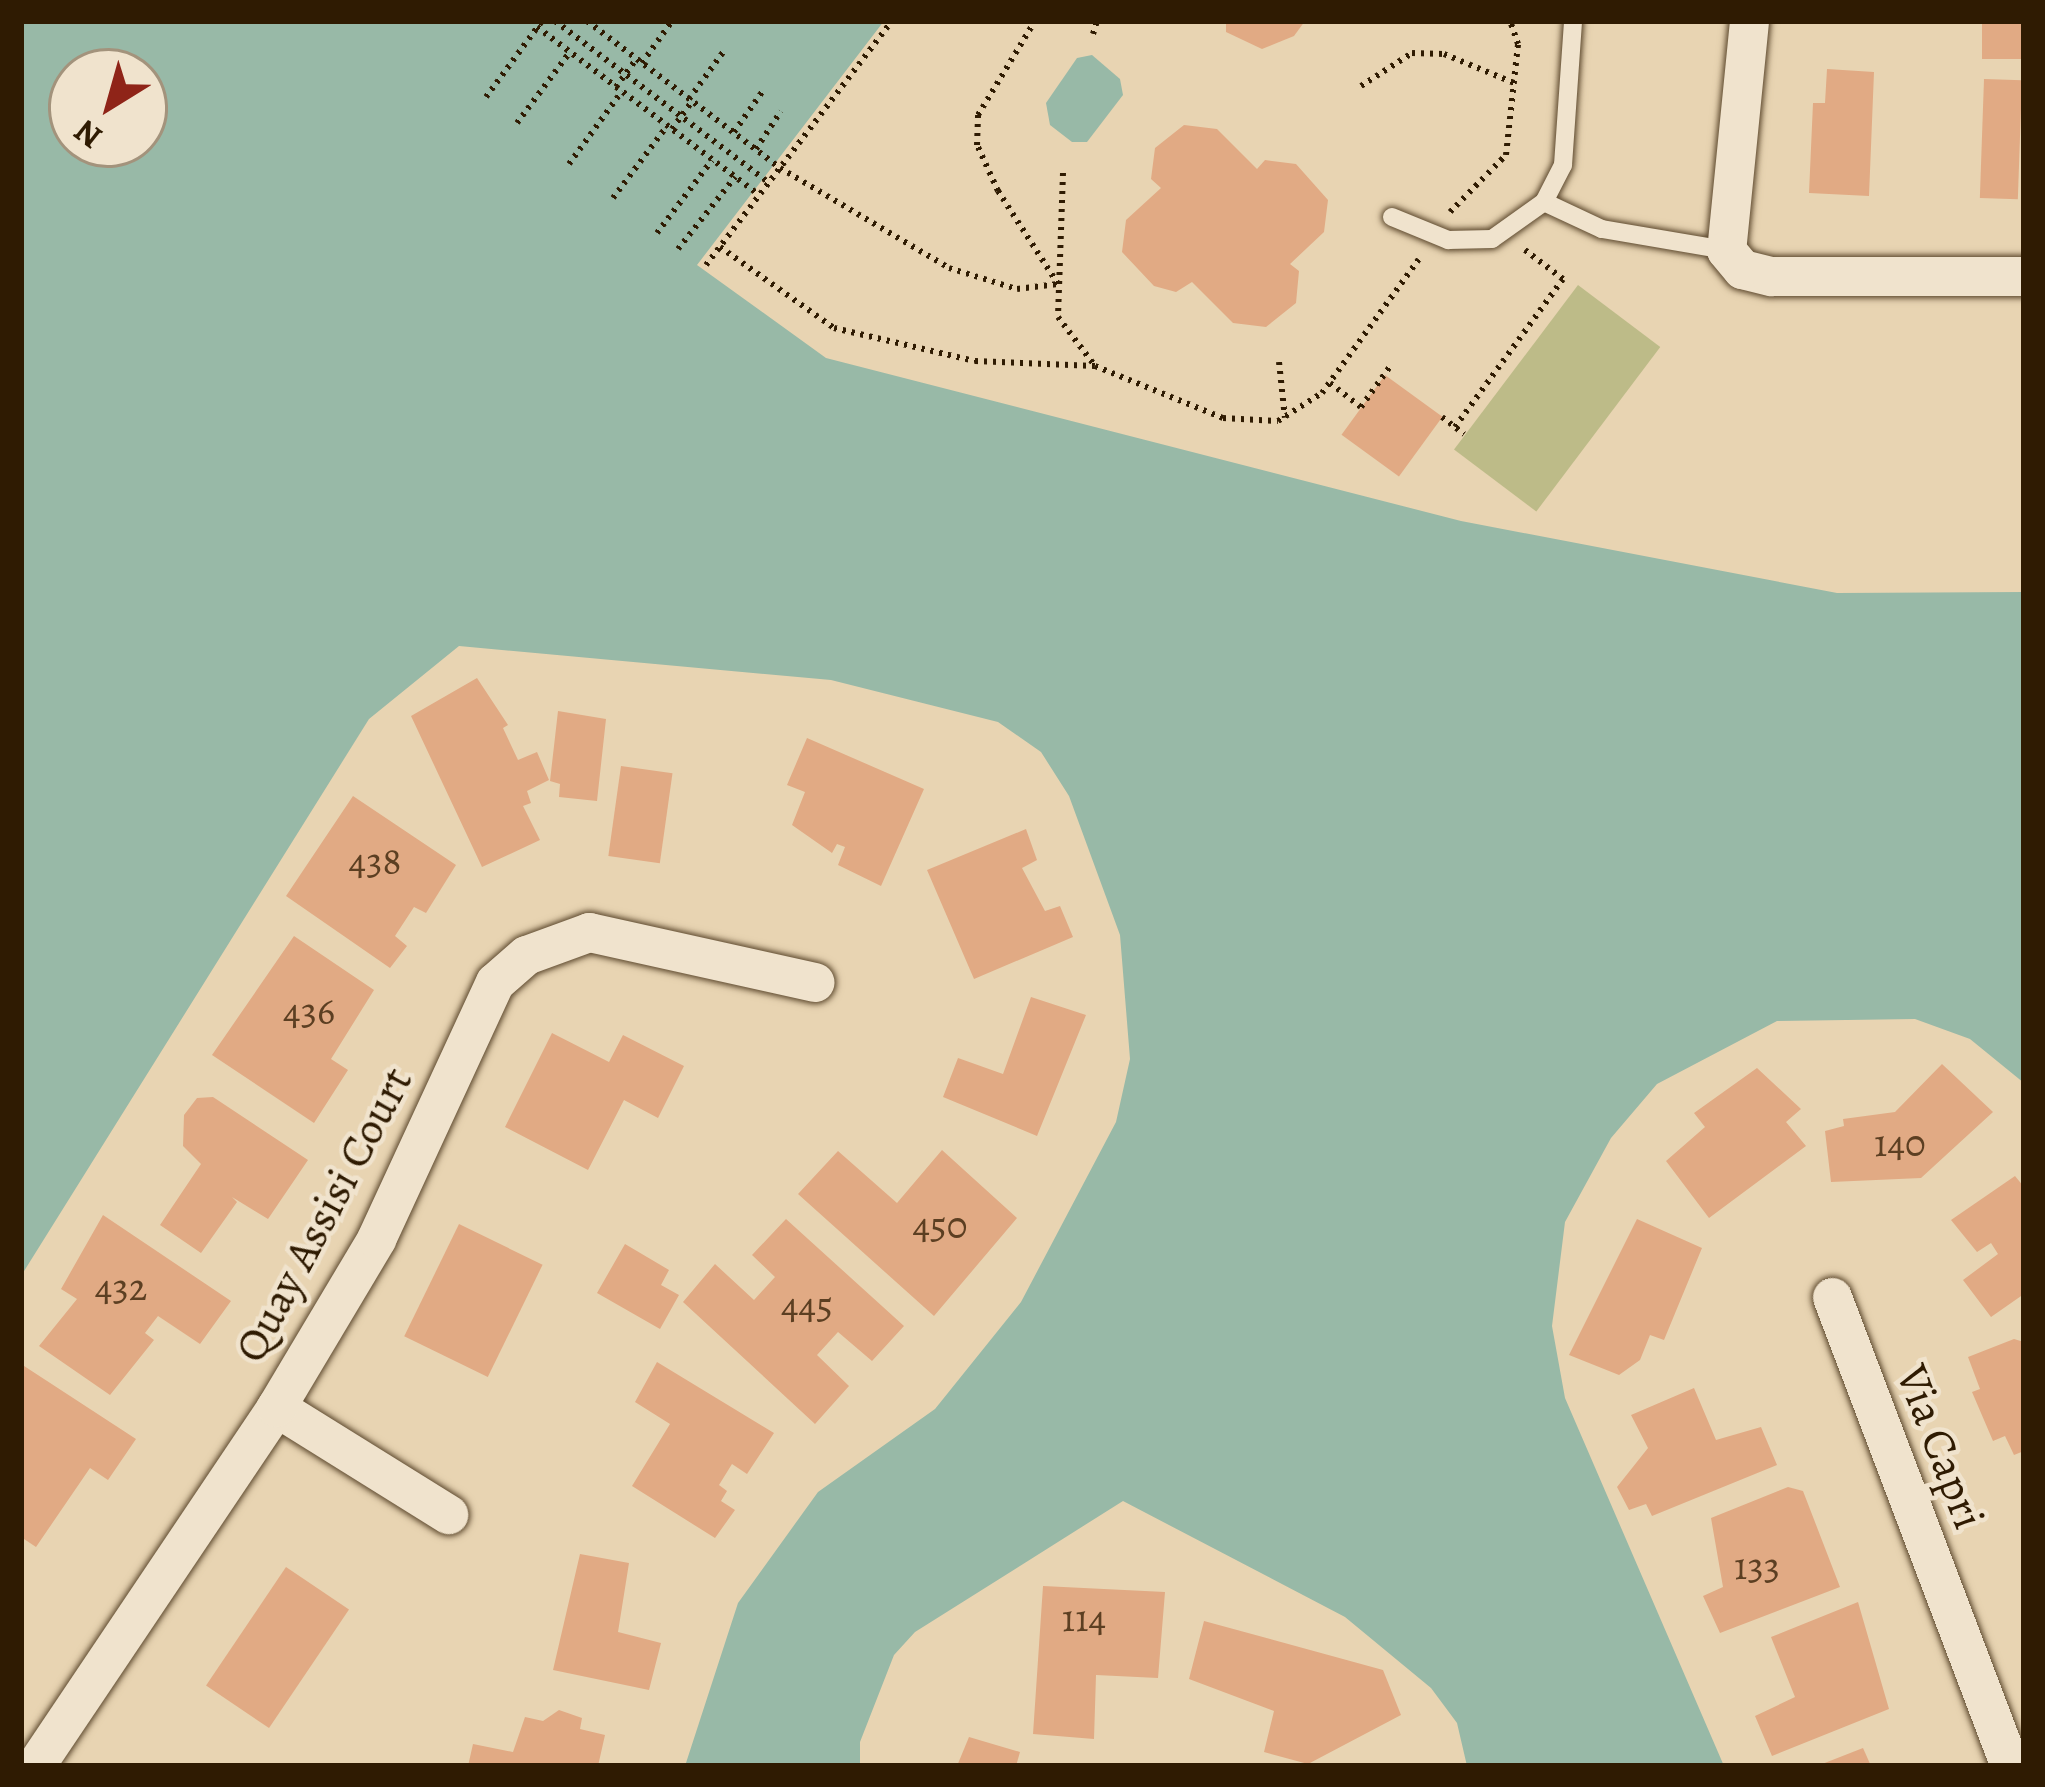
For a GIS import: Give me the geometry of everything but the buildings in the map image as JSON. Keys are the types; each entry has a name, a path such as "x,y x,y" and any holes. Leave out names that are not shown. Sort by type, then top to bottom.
{"street":[{"path":"1749,21 1734,260 1771,277 2024,276"},
{"name":"Quay Assisi Court","path":"35,1766 276,1407 376,1239 495,982 526,955 590,932 815,982"},
{"name":"Via Capri","path":"1832,1297 2010,1766"},
{"path":"276,1407 448,1514"}],"lane":[{"path":"1392,217 1448,240 1492,238 1544,202 1563,165 1578,35 1573,21"},
{"path":"1544,202 1602,230 1734,260"}],"path":[{"path":"555,21 769,183"},
{"path":"588,21 780,168 983,284 1058,284"},
{"path":"569,164 626,74 672,21"},
{"path":"706,266 892,21"},
{"path":"1035,21 989,88 977,145 1058,284"},
{"path":"1093,34 1097,21"},
{"path":"1446,219 1464,190 1506,155 1518,44 1510,21"},
{"path":"486,97 540,24 759,196"},
{"path":"613,198 681,116 724,51"},
{"path":"517,123 570,52"},
{"path":"1361,86 1412,52 1444,54 1514,83"},
{"path":"734,133 762,92"},
{"path":"756,149 782,112"},
{"path":"657,233 712,160"},
{"path":"1063,172 1058,317 1095,366"},
{"path":"678,249 735,177"},
{"path":"720,247 834,328 975,361 1095,366 1223,418 1285,418 1330,383 1419,259"},
{"path":"1455,427 1563,279 1524,249"},
{"path":"1279,362 1285,418"},
{"path":"1330,383 1361,407 1391,364"},
{"path":"1442,417 1465,434"}],"shaded area":[{"path":"21,21 884,21 697,265 826,358 1461,521 1837,593 2024,592 2024,1083 1970,1039 1915,1019 1777,1021 1657,1084 1611,1138 1565,1222 1552,1326 1565,1398 1724,1766 1467,1766 1457,1723 1431,1688 1345,1617 1123,1501 915,1632 894,1655 860,1742 860,1766 685,1766 738,1603 818,1492 935,1409 1021,1302 1116,1122 1130,1059 1120,935 1069,796 1041,752 998,722 831,680 459,646 369,719 21,1276"},
{"path":"1092,55 1120,79 1123,95 1087,142 1072,142 1050,125 1046,103 1077,58"},
{"path":"1578,285 1660,347 1536,512 1454,450"}]}
